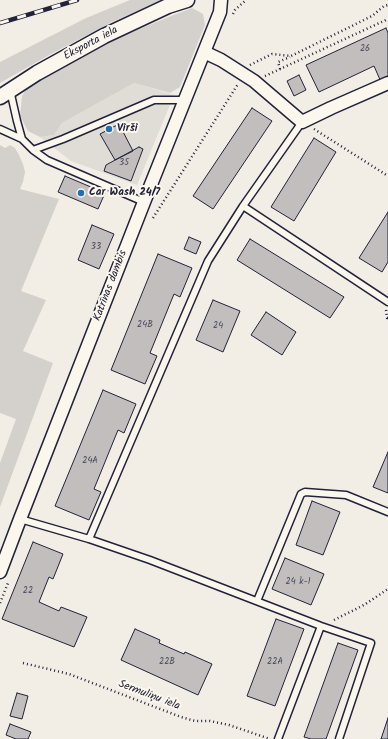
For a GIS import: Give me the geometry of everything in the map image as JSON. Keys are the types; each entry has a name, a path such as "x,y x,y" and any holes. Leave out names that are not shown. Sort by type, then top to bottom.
{"street":[{"name":"Eksporta iela","path":"5,94 37,73 104,36 168,6 187,0"},
{"name":"Katrīnas dambis","path":"4,576 20,519 220,12 221,0"},
{"path":"204,52 221,60 254,81 302,122 388,83"}],"lane":[{"path":"5,94 17,121 22,139"},
{"path":"33,150 63,139 154,100 185,100"},
{"path":"89,540 208,261 243,206 302,122"},
{"path":"1,132 22,139 33,150 47,160 144,202"},
{"path":"243,206 387,300"},
{"path":"257,601 301,494 305,492 346,495 388,512"},
{"path":"20,519 150,560 321,626 371,643 339,739"},
{"path":"278,739 321,626"}],"path":[{"path":"280,69 278,62 372,16 384,6 388,5"},
{"path":"273,72 388,18"},
{"path":"151,220 249,66 272,54 291,56"},
{"path":"302,122 388,176"},
{"path":"0,603 4,576"},
{"path":"321,626 364,605 388,589"},
{"name":"Sermuliņu iela","path":"23,663 69,674 181,717 196,721 210,721 229,725 271,739"}],"shaded area":[{"path":"130,0 162,0 112,22 0,83 0,62 86,18"},
{"path":"192,8 203,14 205,25 180,87 170,93 134,83 62,123 54,135 40,137 28,131 20,116 22,96 28,86 113,40"},
{"name":"Virši","path":"134,83 174,95 137,185 71,161 40,137 54,135 62,123"},
{"path":"0,145 5,148 10,145 15,148 19,155 25,172 20,189 59,199 21,291 46,300 23,351 53,363 0,507 0,463 16,419 0,413"}],"building":[{"path":"386,28 388,33 388,79 381,82 374,66 319,92 306,65"},
{"path":"299,75 306,90 294,96 287,81"},
{"path":"252,108 272,121 213,209 193,196"},
{"path":"119,124 133,151 115,160 100,134"},
{"path":"314,138 336,152 294,221 271,207"},
{"path":"139,147 143,149 131,181 104,171 106,165"},
{"name":"Car Wash 24/7","path":"65,176 105,193 98,209 58,192"},
{"path":"388,212 388,262 382,272 359,258"},
{"path":"92,225 114,234 99,269 78,260"},
{"path":"189,237 201,242 196,254 184,249"},
{"path":"250,239 344,297 330,318 237,260"},
{"path":"158,254 192,268 180,297 174,294 150,353 157,356 145,384 111,370"},
{"path":"213,300 240,311 223,352 196,340"},
{"path":"266,312 296,332 282,355 251,335"},
{"path":"103,390 136,404 124,433 118,430 94,489 101,492 89,520 55,506"},
{"path":"388,452 388,493 373,487"},
{"path":"312,501 340,512 323,555 296,545"},
{"path":"33,542 63,554 53,579 49,577 39,602 59,611 61,607 87,617 74,647 2,619"},
{"path":"285,558 324,574 311,605 272,589"},
{"path":"276,619 304,629 275,706 247,696"},
{"path":"135,629 160,640 159,643 184,654 185,652 212,664 198,695 121,660"},
{"path":"338,643 358,650 326,739 311,739 304,737"},
{"path":"17,693 28,696 22,719 10,716"},
{"path":"388,718 388,739 381,739"},
{"path":"10,724 31,732 28,739 16,739 6,735"}],"railway":[{"path":"0,23 77,0"}],"place":[{"name":"Virši","path":"109,129"},
{"name":"Car Wash 24/7","path":"81,193"}]}
